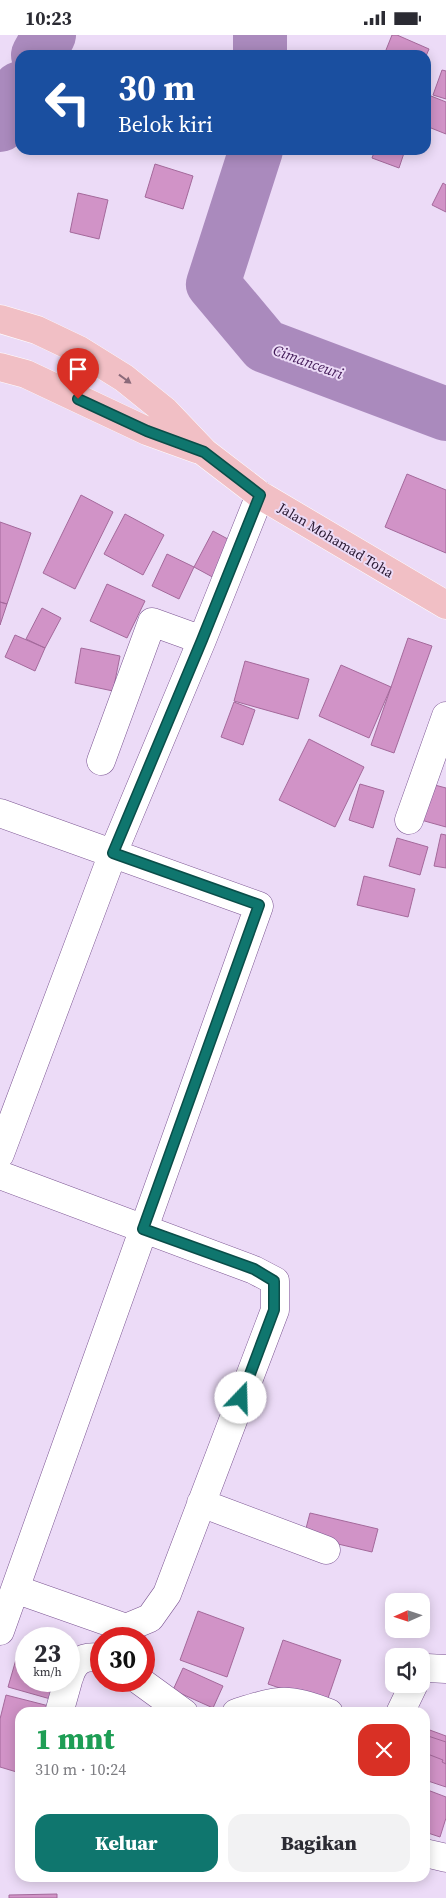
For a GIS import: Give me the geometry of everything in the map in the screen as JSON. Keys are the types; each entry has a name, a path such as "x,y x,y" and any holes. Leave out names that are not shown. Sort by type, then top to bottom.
{"main road":[{"name":"Jalan Mohamad Toha","path":"0,319 37,330 79,350 124,378 165,411 204,452 260,495 446,605"},
{"name":"Jalan Mohamad Toha","path":"0,367 26,374 147,431 204,452"}],"street":[{"path":"0,1154 113,853 260,495"},
{"path":"101,761 152,622 202,640"},
{"path":"409,820 446,716"},
{"path":"0,813 259,905 0,1631"},
{"path":"0,1175 254,1269 274,1281 274,1310 166,1594 150,1618 126,1629 15,1589"},
{"path":"201,1503 326,1550"},
{"path":"430,1668 446,1669"},
{"path":"61,1707 65,1692"},
{"path":"155,1692 176,1707"},
{"path":"403,1707 410,1693"},
{"path":"259,1707 282,1701 314,1707"},
{"path":"430,1854 446,1858"}],"building":[{"path":"392,35 397,35 429,49 429,50 386,50"},
{"path":"442,70 446,71 446,99 433,95"},
{"path":"431,96 446,102 446,134 431,128"},
{"path":"373,155 403,155 399,168 372,158"},
{"path":"155,164 193,176 183,209 145,197"},
{"path":"443,183 446,185 446,212 432,205"},
{"path":"78,193 108,200 99,239 70,232"},
{"path":"407,474 446,490 446,553 385,527"},
{"path":"81,495 113,512 75,589 43,573"},
{"path":"125,514 164,535 143,575 104,554"},
{"path":"0,522 31,533 7,604 0,602"},
{"path":"213,531 237,544 218,580 194,567"},
{"path":"167,554 194,567 179,599 152,586"},
{"path":"107,584 145,601 127,638 90,621"},
{"path":"0,602 7,604 0,625"},
{"path":"42,608 61,618 45,648 26,639"},
{"path":"15,635 45,648 35,671 5,657"},
{"path":"408,638 432,646 394,753 371,745"},
{"path":"81,648 120,656 113,691 75,683"},
{"path":"245,661 309,679 298,719 234,701"},
{"path":"341,665 391,687 369,738 319,716"},
{"path":"234,702 255,710 243,745 221,737"},
{"path":"309,739 364,767 335,827 279,800"},
{"path":"360,784 384,791 373,828 349,820"},
{"path":"431,784 446,788 446,827 421,820"},
{"path":"441,834 446,835 446,868 434,866"},
{"path":"397,838 428,847 420,875 389,866"},
{"path":"364,876 415,889 408,917 357,905"},
{"path":"310,1513 378,1529 372,1552 304,1536"},
{"path":"198,1611 244,1628 227,1677 180,1660"},
{"path":"283,1640 341,1660 326,1704 268,1684"},
{"path":"15,1663 15,1689 8,1687"},
{"path":"183,1668 223,1686 213,1707 173,1690"},
{"path":"26,1692 56,1692 54,1700"},
{"path":"6,1695 49,1706 15,1707 15,1772 0,1767 0,1719"},
{"path":"430,1730 446,1736 446,1764 442,1762 443,1760 430,1755"},
{"path":"430,1737 446,1742 446,1787 430,1782"},
{"path":"430,1791 446,1797 446,1818 440,1837 430,1834"},
{"path":"57,1894 57,1898 9,1898 9,1895"}],"waterway":[{"name":"Cimanceuri","path":"41,50 49,35"},
{"name":"Cimanceuri","path":"260,35 260,50"},
{"name":"Cimanceuri","path":"0,125 15,97"},
{"name":"Cimanceuri","path":"254,155 213,284 265,346 446,414"}],"route":[{"path":"78,399 147,431 204,452 260,495 113,853 259,905 143,1229 254,1269 274,1281 274,1310 241,1398"}]}
